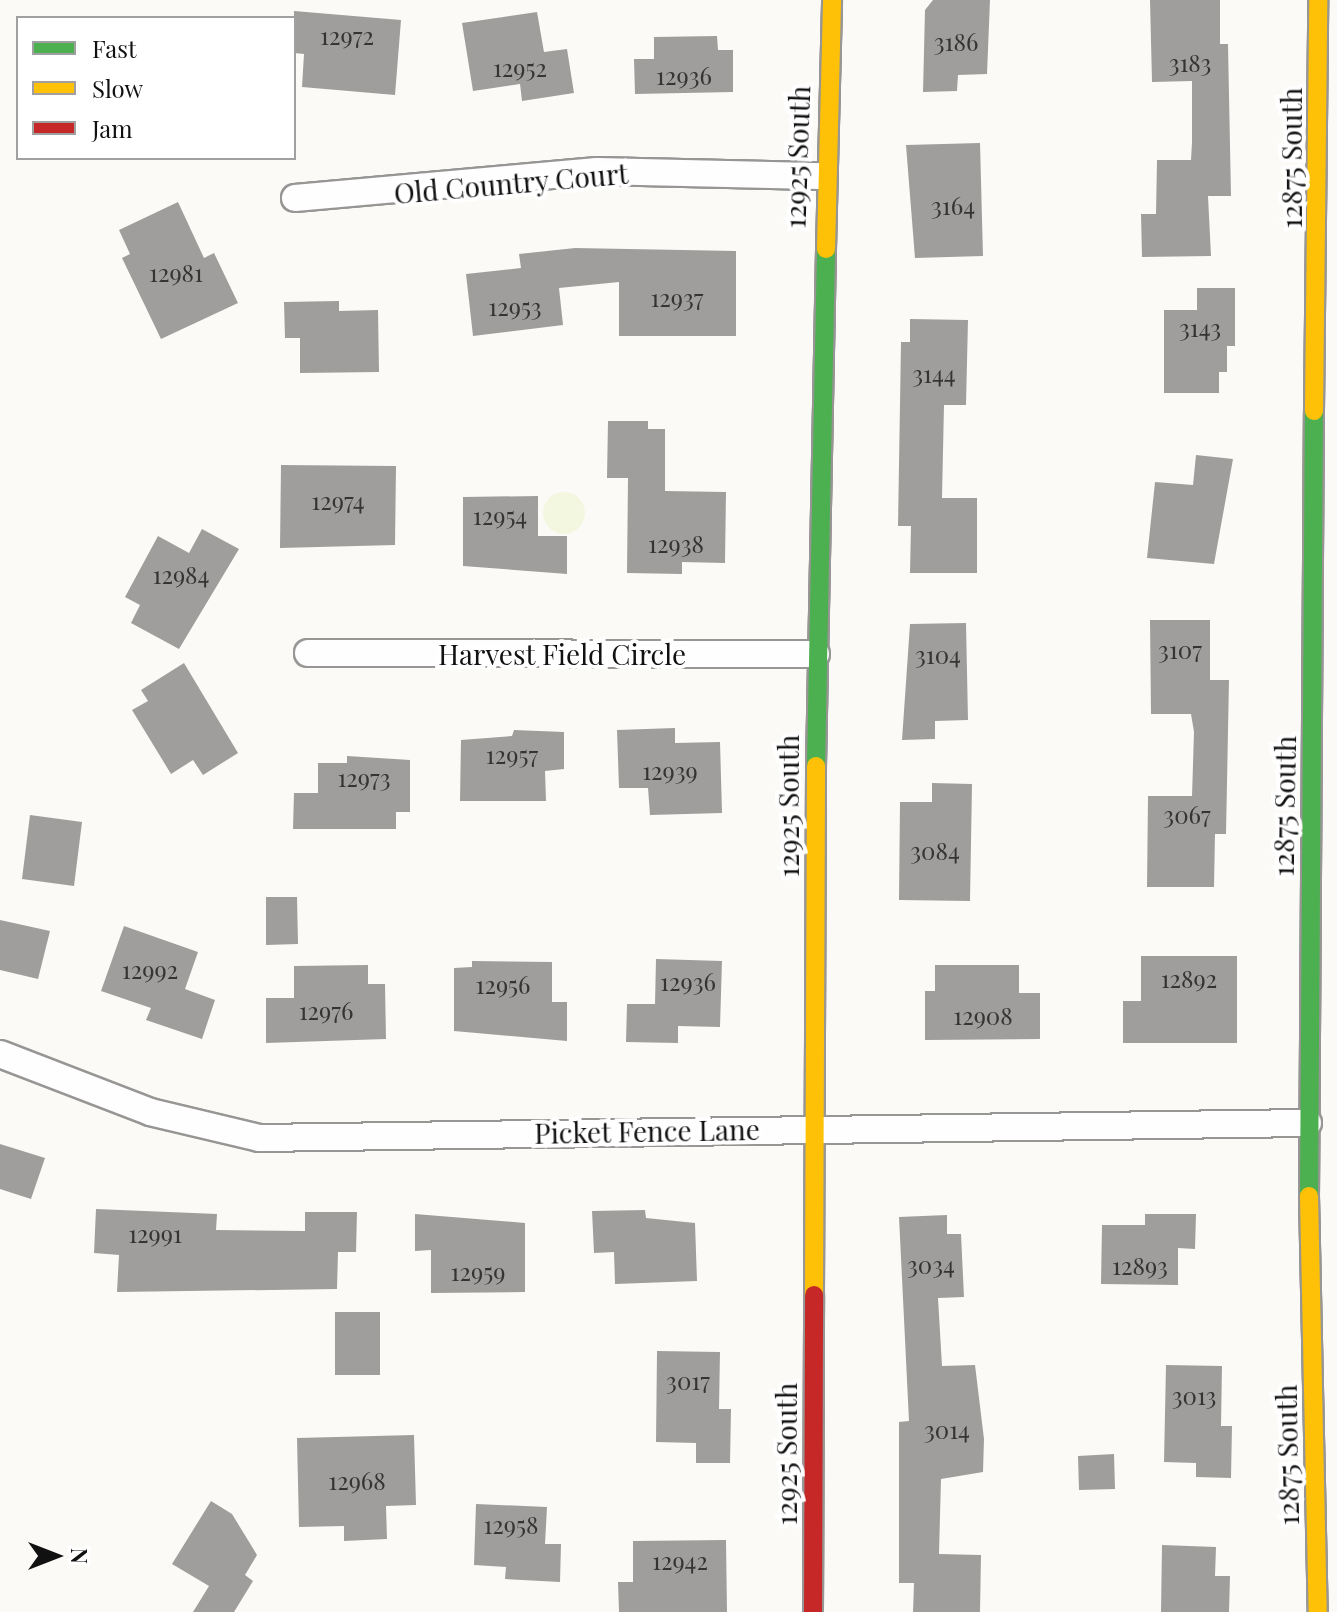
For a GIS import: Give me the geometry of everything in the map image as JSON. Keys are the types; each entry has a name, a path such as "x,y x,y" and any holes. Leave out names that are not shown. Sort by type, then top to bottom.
{"street":[{"name":"12925 South","path":"813,1612 817,1128 816,654 823,176 832,0"},
{"name":"12875 South","path":"1318,0 1329,147 1308,1123 1318,1612"},
{"name":"Old Country Court","path":"295,198 597,171 823,176"},
{"name":"Harvest Field Circle","path":"308,653 816,654"},
{"name":"Picket Fence Lane","path":"0,1054 150,1112 259,1138 1308,1123"}],"green space":[{"path":"564,492 579,498 585,513 579,528 564,534 549,528 543,513 549,498"}],"building":[{"path":"933,0 990,0 987,74 958,75 957,91 923,92 925,10"},
{"path":"1150,0 1220,0 1220,44 1228,44 1231,196 1208,196 1211,256 1142,257 1141,214 1156,214 1157,160 1191,160 1192,142 1192,81 1152,82"},
{"path":"294,11 401,20 395,95 302,87 304,54 296,53"},
{"path":"537,12 544,52 567,49 574,93 522,101 520,84 473,91 462,23"},
{"path":"717,36 718,50 733,50 733,92 635,94 634,59 654,59 654,37"},
{"path":"980,143 983,256 915,258 906,145"},
{"path":"178,202 204,258 214,253 238,303 161,339 122,258 130,254 119,230"},
{"path":"575,248 736,251 736,336 619,336 619,282 559,288 563,325 473,336 466,274 521,268 519,254"},
{"path":"1197,288 1235,288 1235,346 1227,346 1227,372 1219,372 1219,393 1164,393 1164,310 1197,310"},
{"path":"339,301 339,311 378,310 379,372 300,373 300,338 285,338 284,302"},
{"path":"910,319 968,320 966,405 944,405 942,498 977,498 977,573 910,573 911,526 898,526 901,342 910,342"},
{"path":"608,421 648,421 648,429 665,429 665,491 726,492 725,563 682,562 682,574 627,573 628,478 607,478"},
{"path":"1196,455 1233,459 1214,564 1147,558 1155,482 1193,485"},
{"path":"281,465 396,466 395,545 280,548"},
{"path":"538,496 538,536 567,536 567,574 463,566 463,497"},
{"path":"202,529 239,549 179,649 131,623 140,605 125,597 158,536 189,553"},
{"path":"1150,620 1210,620 1210,680 1229,680 1226,834 1215,834 1214,887 1147,887 1148,796 1192,796 1194,732 1191,714 1151,714"},
{"path":"966,623 968,720 935,721 935,739 902,740 910,624"},
{"path":"184,663 238,753 203,775 193,760 171,774 132,710 148,701 141,690"},
{"path":"675,728 675,743 720,742 722,813 650,815 648,788 619,788 617,730"},
{"path":"514,730 564,732 564,769 545,771 546,801 460,801 461,740 512,736"},
{"path":"347,756 410,760 410,812 396,812 396,829 293,829 294,793 318,793 318,763 347,763"},
{"path":"932,783 972,784 970,901 899,900 900,802 932,802"},
{"path":"30,815 82,822 74,886 22,879"},
{"path":"266,897 297,897 298,944 266,945"},
{"path":"0,920 50,931 38,979 0,970"},
{"path":"124,926 198,952 185,989 215,1000 202,1039 146,1020 151,1008 101,991"},
{"path":"1141,956 1237,956 1237,1043 1123,1043 1123,1001 1141,1001"},
{"path":"656,959 722,961 720,1027 678,1026 678,1043 626,1042 627,1004 655,1004"},
{"path":"472,961 552,962 552,1002 567,1002 567,1041 454,1031 454,968 472,967"},
{"path":"368,965 368,984 385,984 386,1039 266,1043 266,998 294,998 294,966"},
{"path":"935,965 1019,965 1019,993 1040,993 1040,1039 925,1040 925,991 935,991"},
{"path":"0,1144 45,1158 31,1199 0,1189"},
{"path":"96,1209 217,1214 216,1230 305,1231 305,1212 357,1212 356,1252 338,1252 337,1289 117,1292 119,1255 94,1253"},
{"path":"645,1210 646,1218 695,1223 697,1281 615,1284 614,1252 594,1253 592,1211"},
{"path":"415,1214 525,1223 525,1292 431,1293 431,1250 415,1251"},
{"path":"1145,1214 1196,1214 1195,1249 1178,1248 1178,1285 1101,1284 1102,1225 1145,1225"},
{"path":"947,1215 947,1234 961,1234 964,1297 938,1298 942,1366 975,1365 984,1439 983,1472 941,1479 939,1554 981,1555 980,1612 913,1612 914,1583 899,1583 899,1422 909,1421 899,1217"},
{"path":"335,1312 380,1312 380,1375 335,1375"},
{"path":"657,1351 720,1352 719,1409 731,1409 730,1463 696,1463 696,1443 656,1442"},
{"path":"1166,1365 1222,1366 1221,1426 1232,1426 1231,1478 1196,1477 1196,1463 1164,1462"},
{"path":"414,1435 416,1505 386,1506 387,1539 344,1541 344,1526 299,1527 297,1438"},
{"path":"1114,1454 1115,1489 1079,1490 1078,1456"},
{"path":"211,1501 232,1514 257,1555 245,1575 253,1581 234,1612 193,1612 209,1586 172,1564"},
{"path":"476,1504 547,1507 545,1544 561,1544 560,1582 505,1579 506,1567 474,1565"},
{"path":"726,1540 727,1612 619,1612 618,1582 633,1582 633,1541"},
{"path":"1162,1545 1216,1547 1215,1576 1230,1576 1229,1612 1161,1612"}],"traffic: fast":[{"path":"816,766 826,249"},
{"path":"1309,1196 1314,411"}],"traffic: slow":[{"path":"826,249 832,0"},
{"path":"1314,411 1318,0"},
{"path":"814,1295 816,766"},
{"path":"1309,1196 1318,1612"}],"traffic: jam":[{"path":"813,1612 814,1295"}]}
